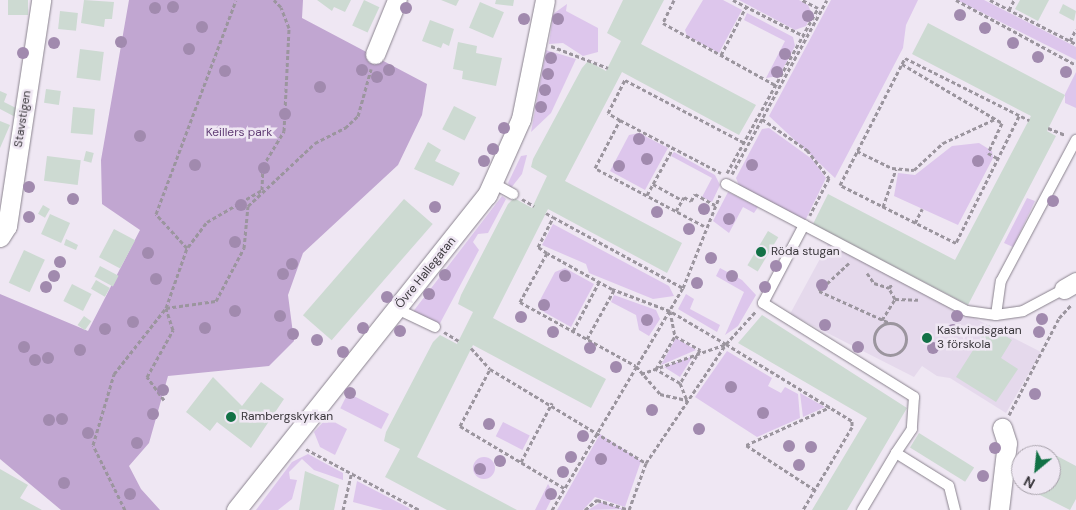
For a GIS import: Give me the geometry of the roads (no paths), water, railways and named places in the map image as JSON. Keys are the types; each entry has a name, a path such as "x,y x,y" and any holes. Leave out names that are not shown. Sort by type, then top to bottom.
{"street":[{"name":"Stavstigen","path":"0,237 7,226 41,0"},
{"path":"375,54 397,0"},
{"name":"Övre Hallegatan","path":"236,510 396,309 493,183 521,119 545,0"},
{"path":"1000,510 1006,443 1002,428"}],"lane":[{"path":"996,315 1001,281 1074,139"},
{"path":"493,183 513,194"},
{"path":"726,184 967,311 996,315 1023,311 1070,285"},
{"path":"804,225 763,303 914,397 912,429 862,510"},
{"path":"396,309 435,327"},
{"path":"896,454 949,486 955,510"}],"place":[{"name":"Röda stugan","path":"761,252"},
{"name":"Kastvindsgatan 3 förskola","path":"927,338"},
{"name":"Rambergskyrkan","path":"231,417"}],"park label":[{"name":"Keillers park","path":"239,133"}]}
